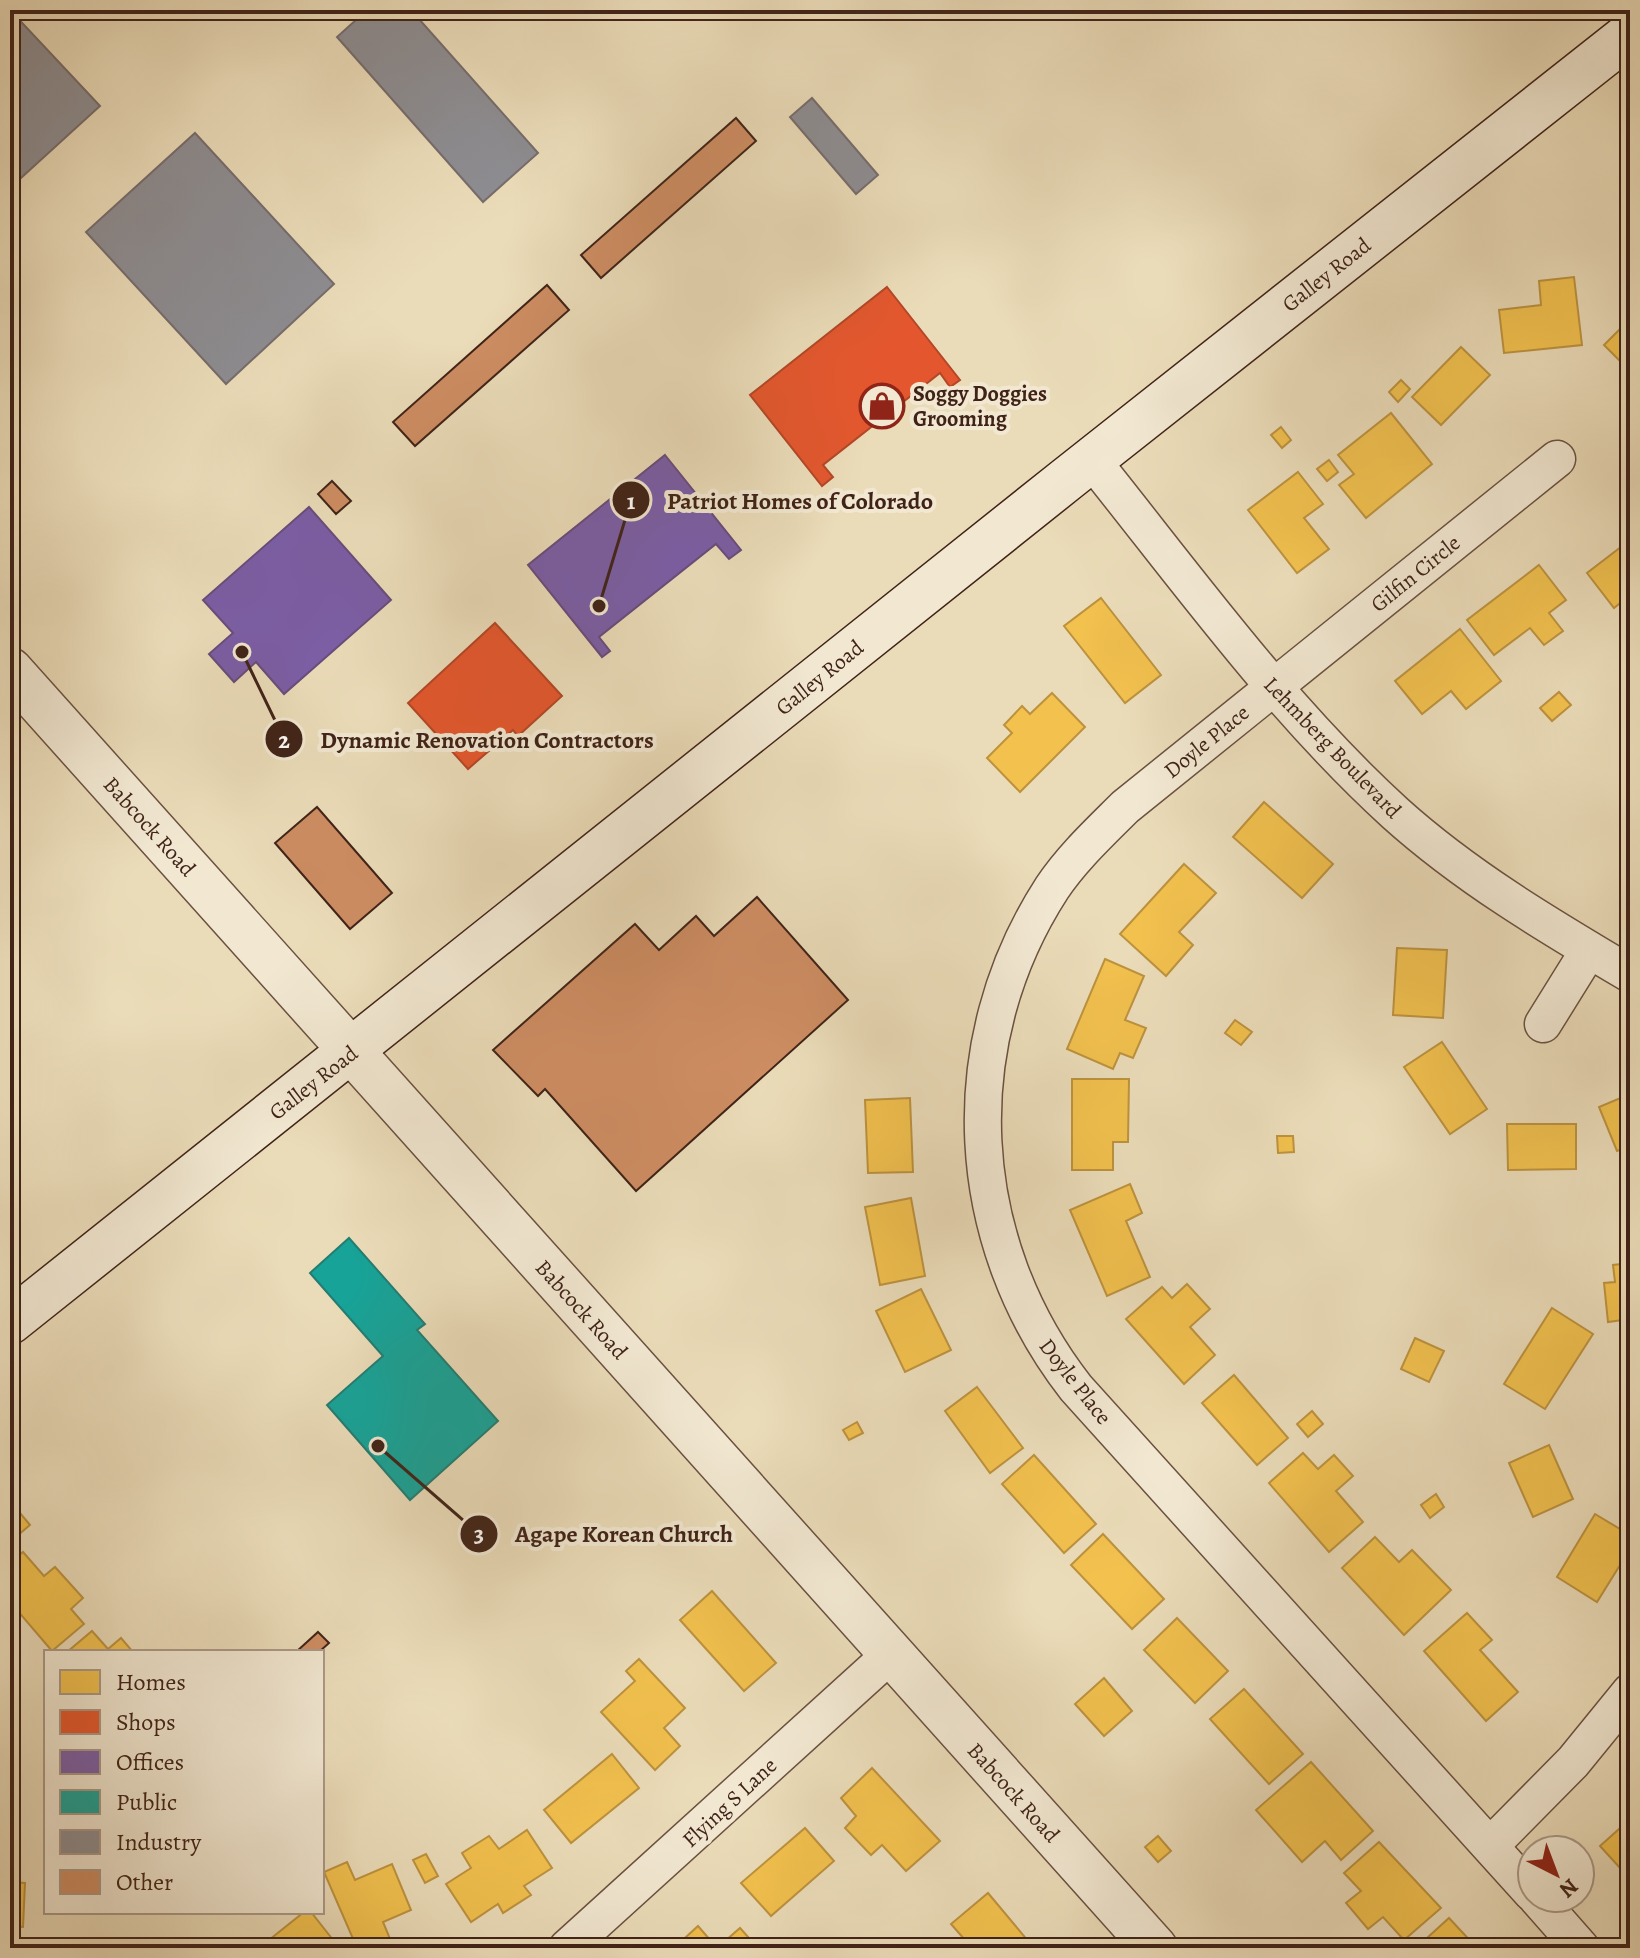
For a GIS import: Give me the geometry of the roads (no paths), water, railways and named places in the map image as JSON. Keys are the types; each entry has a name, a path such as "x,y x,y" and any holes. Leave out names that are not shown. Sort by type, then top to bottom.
{"main road":[{"name":"Galley Road","path":"10,1322 1091,459 1630,34"},
{"name":"Babcock Road","path":"10,670 1155,1948"}],"street":[{"name":"Lehmberg Boulevard","path":"1091,459 1273,687 1358,778 1417,831 1483,883 1630,974"},
{"name":"Gilfin Circle","path":"1273,687 1557,459"},
{"name":"Doyle Place","path":"1273,687 1125,807 1053,886 1027,932 1002,989 989,1050 982,1110 986,1175 995,1227 1014,1289 1047,1351 1076,1388 1516,1875"},
{"path":"1543,1024 1589,950"},
{"name":"Flying S Lane","path":"567,1948 890,1655"},
{"path":"1490,1846 1573,1762 1630,1692"},
{"path":"1551,1914 1581,1948"}],"place":[{"name":"Soggy Doggies Grooming","path":"882,406"},
{"name":"Patriot Homes of Colorado","path":"599,606"},
{"name":"Dynamic Renovation Contractors","path":"242,652"},
{"name":"Agape Korean Church","path":"378,1446"}]}
